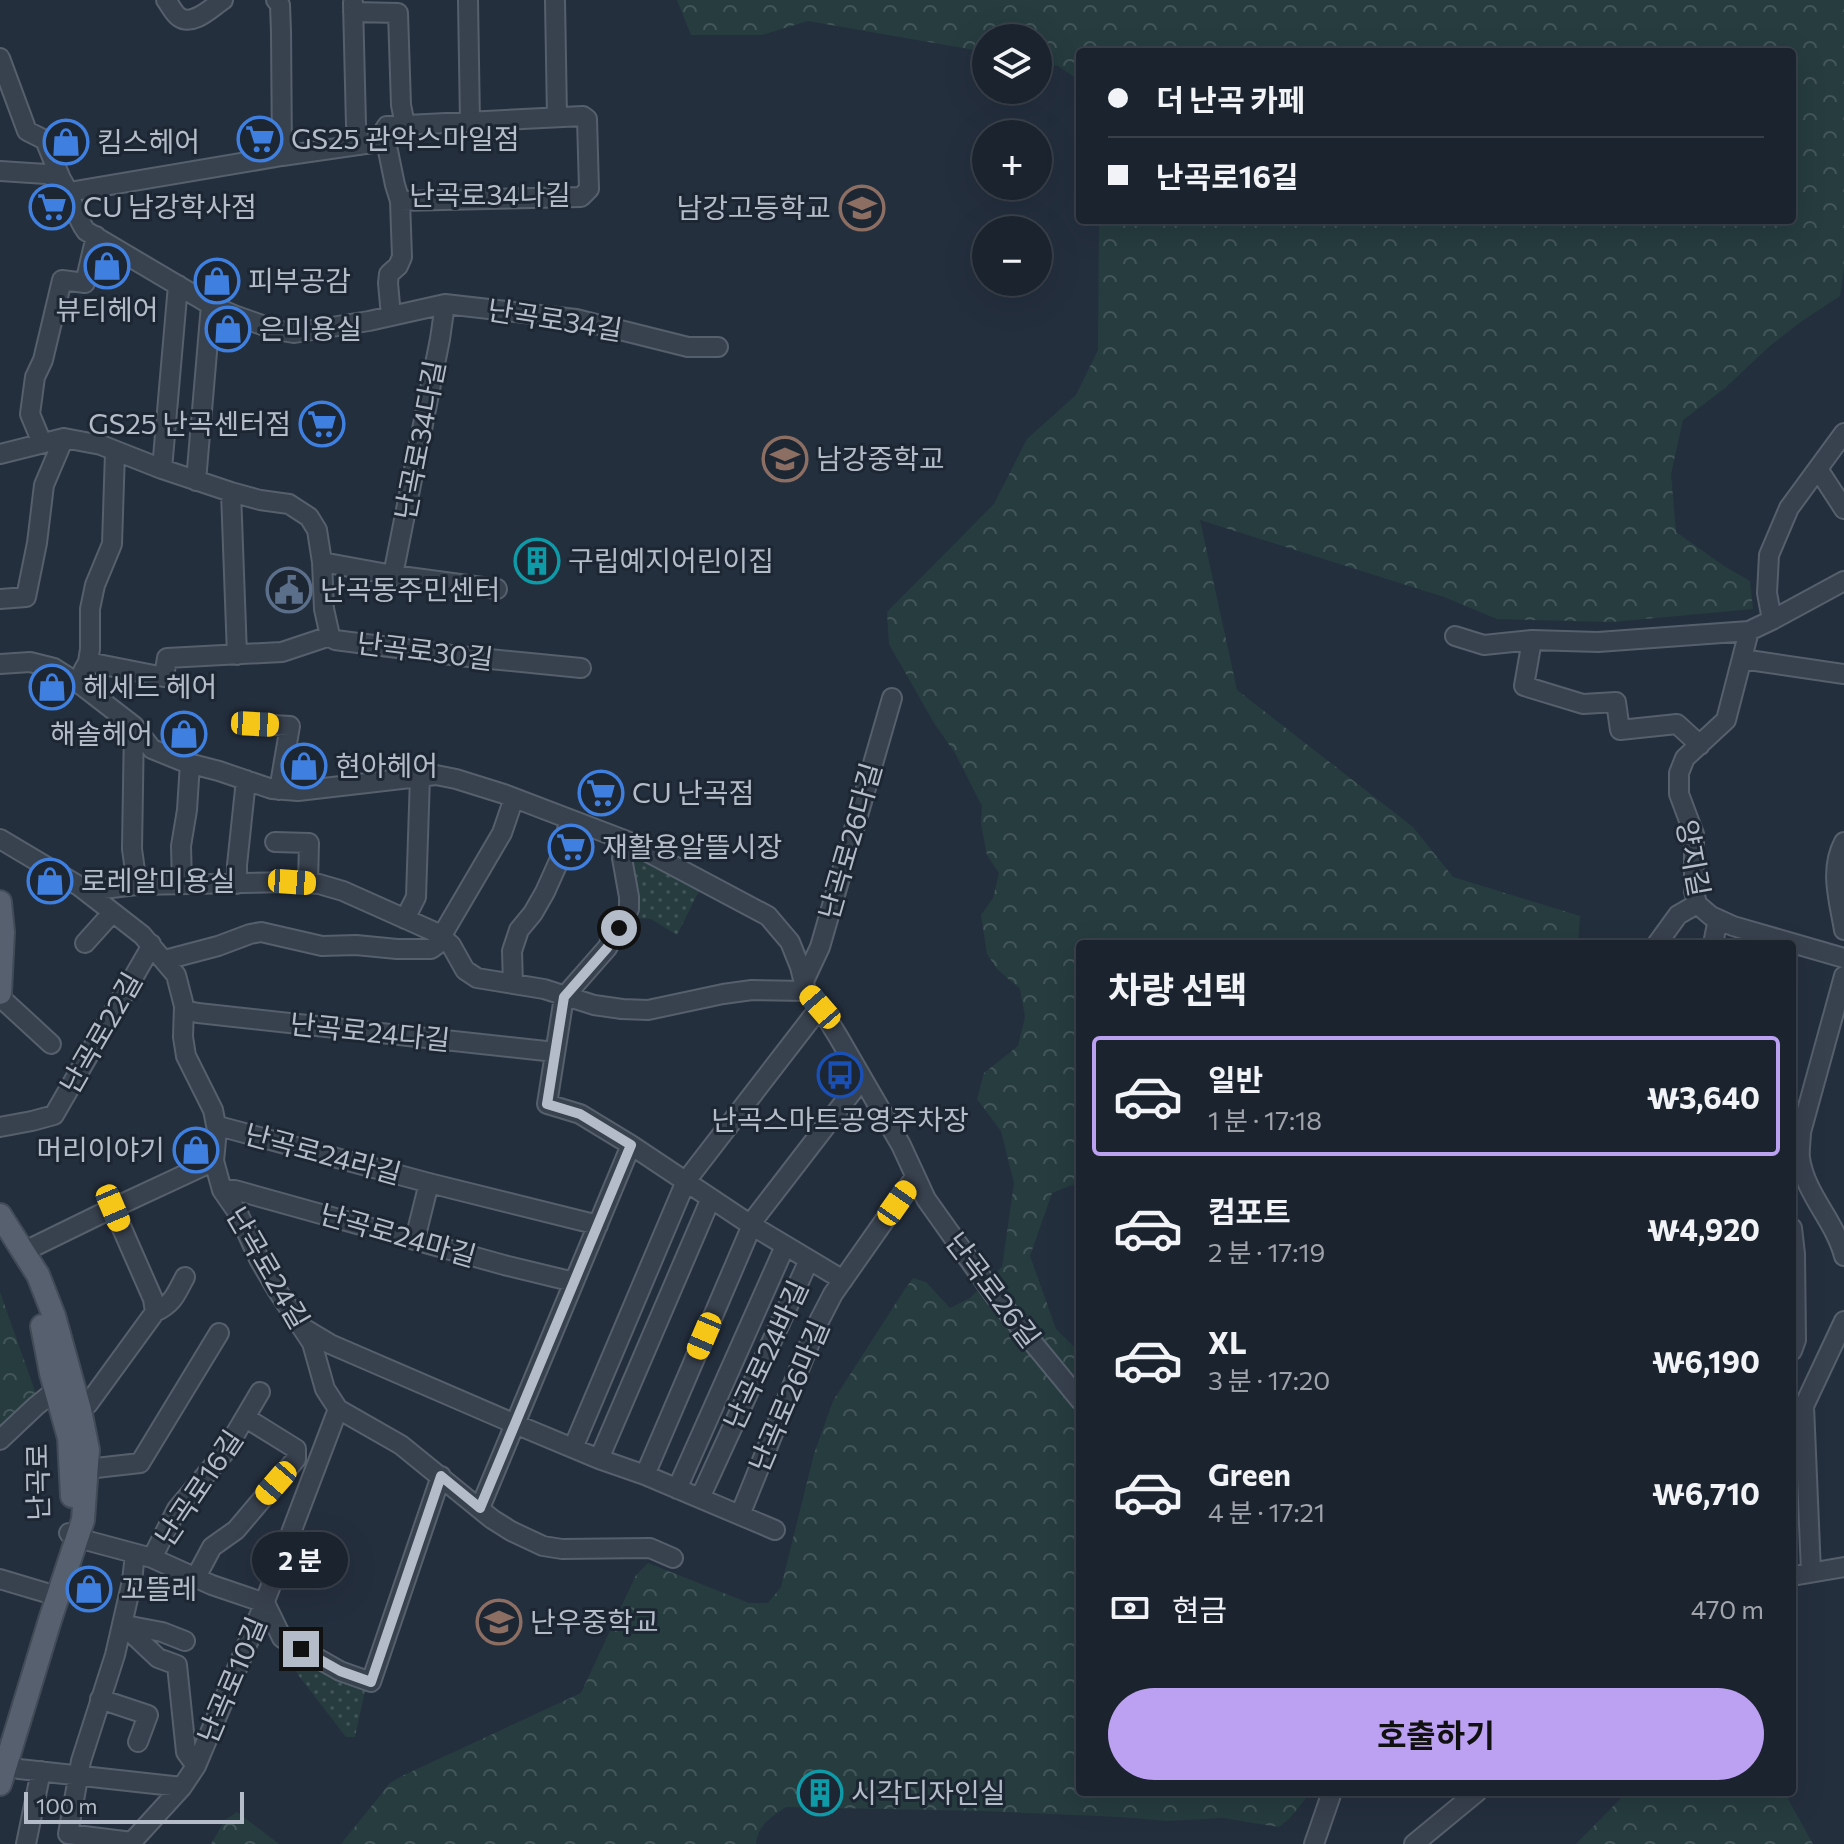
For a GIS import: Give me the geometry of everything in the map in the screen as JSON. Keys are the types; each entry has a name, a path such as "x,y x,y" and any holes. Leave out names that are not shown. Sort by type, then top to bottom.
{"main road":[{"path":"0,902 3,932 0,995"},
{"name":"난곡로","path":"0,1215 38,1275 54,1316 88,1450 83,1520 73,1535 25,1664 2,1766"},
{"name":"난곡로","path":"0,1243 23,1277 44,1333 69,1438 73,1535 50,1620 2,1766"}],"street":[{"path":"166,0 178,17 188,20 195,19 223,0"},
{"path":"276,0 280,5 282,156"},
{"path":"468,0 470,122"},
{"path":"555,0 557,117"},
{"path":"0,171 46,174 65,186 282,156 360,145 386,141 383,132 387,126 405,125 401,105 398,13 353,6 356,125 360,145"},
{"name":"난곡로34길","path":"0,58 27,131 45,140 86,231 211,305 234,315 294,333 445,304 576,319 688,347 718,347"},
{"name":"난곡로34나길","path":"386,141 400,201 581,197 589,189 587,119 583,116 405,125"},
{"path":"391,316 389,274 402,257 400,201"},
{"path":"42,443 30,414 35,377 43,360 62,280 85,283 96,236"},
{"path":"162,469 178,285"},
{"name":"난곡로34다길","path":"393,575 445,304"},
{"path":"196,481 211,305"},
{"path":"1772,620 1767,593 1769,555 1789,508 1844,433"},
{"path":"0,599 26,597 44,485 64,438"},
{"name":"난곡로30길","path":"0,454 64,438 101,445 231,492 289,504 309,517 317,530 324,609 330,636 335,640 581,668"},
{"path":"76,682 88,662 90,609 95,585 112,544 115,452"},
{"path":"1818,469 1844,509"},
{"path":"231,492 237,655"},
{"path":"322,562 497,589"},
{"path":"1455,636 1484,645 1532,640 1598,642 1749,631 1844,581"},
{"name":"양지길","path":"1749,631 1726,720 1685,758 1679,773 1679,794 1694,834 1694,891 1697,904 1711,916 1733,926 1782,940"},
{"path":"88,662 164,677 167,658 282,652 330,636"},
{"path":"1532,640 1524,686 1583,704 1616,702 1620,730 1677,724 1700,745"},
{"path":"1742,659 1844,674"},
{"name":"난곡로26길","path":"0,664 30,662 54,668 134,726 152,749 190,763 279,790 298,791 436,775 456,779 627,841 768,916 790,942 805,986 901,1145 926,1199 997,1299 1076,1395"},
{"name":"난곡로26다길","path":"805,986 820,947 892,698"},
{"path":"255,724 290,726 279,790"},
{"path":"134,726 132,849 137,885"},
{"path":"182,884 181,846 190,763"},
{"path":"405,919 416,897 420,777"},
{"path":"237,884 246,780"},
{"path":"165,960 261,932 322,946 431,949 443,938 502,833 514,798"},
{"path":"513,984 512,951 519,930 545,892 563,852 569,819"},
{"name":"난곡로24길","path":"0,839 86,891 142,935 176,975 184,1010 186,1056 213,1110 217,1130 214,1161 222,1190 238,1213 277,1290 312,1343 325,1389 338,1409"},
{"path":"627,841 622,858 629,909 607,948 564,997 547,1104 580,1114 785,1246"},
{"path":"275,842 309,843 308,883"},
{"path":"1844,842 1836,861 1835,877 1844,930"},
{"path":"86,891 137,885 319,884 343,891 443,938 451,945 465,970 477,978 544,989 608,1007 648,1010 752,990 805,986"},
{"path":"1660,940 1678,915 1697,904"},
{"path":"85,943 112,913"},
{"path":"1714,940 1718,919"},
{"name":"난곡로22길","path":"0,1127 54,1115 151,944"},
{"name":"양지길","path":"1796,944 1844,958"},
{"path":"1844,976 1801,1132 1800,1158 1809,1185 1827,1216 1844,1256"},
{"path":"0,995 51,1044"},
{"path":"573,1448 686,1181 820,1007"},
{"name":"난곡로24다길","path":"184,1010 555,1052"},
{"path":"645,1475 751,1225 862,1079"},
{"name":"난곡로24라길","path":"217,1130 222,1127 598,1225"},
{"path":"480,1508 631,1145"},
{"path":"23,1252 214,1161"},
{"name":"난곡로26마길","path":"740,1515 817,1325 833,1294 915,1177"},
{"name":"난곡로24라길","path":"415,1239 429,1183"},
{"name":"난곡로24마길","path":"222,1190 235,1190 574,1282"},
{"path":"599,1459 711,1198"},
{"path":"113,1208 153,1299 155,1312"},
{"name":"난곡로24바길","path":"677,1489 785,1246 809,1260 700,1498"},
{"path":"809,1260 843,1280"},
{"path":"80,1410 88,1404 155,1312 167,1307 175,1297 185,1277"},
{"path":"1811,1572 1804,1406 1844,1321"},
{"path":"302,1327 330,1344 515,1424 775,1530"},
{"name":"난곡로","path":"87,1469 140,1463 219,1333"},
{"name":"난곡로","path":"0,1440 56,1390"},
{"name":"난곡로16길","path":"144,1556 177,1509 224,1453 260,1392"},
{"path":"338,1409 401,1445 492,1519 543,1546 562,1549 650,1548 673,1558"},
{"name":"난곡로10길","path":"131,1843 182,1787 196,1766 265,1603 338,1409"},
{"name":"난곡로16길","path":"196,1577 212,1547 236,1530 296,1459 296,1449 246,1418"},
{"path":"296,1459 315,1471"},
{"path":"265,1603 282,1638 340,1671 371,1682 441,1476"},
{"name":"난곡로16길","path":"73,1535 144,1556 212,1585 265,1603"},
{"path":"131,1843 68,1834 84,1747 115,1655 132,1581 144,1556"},
{"path":"1796,1575 1844,1567"},
{"path":"0,1579 50,1594"},
{"path":"122,1624 162,1632 185,1641"},
{"path":"122,1624 158,1658 177,1665 186,1752 196,1766"},
{"path":"100,1699 148,1715 138,1742"},
{"path":"2,1766 182,1787"},
{"path":"26,1844 41,1771"},
{"path":"1314,1844 1331,1796"},
{"path":"1414,1844 1472,1796"}],"green space":[{"path":"677,0 1844,0 1844,268 1840,296 1771,345 1725,388 1683,420 1671,474 1676,532 1750,581 1753,609 1612,622 1497,619 1444,597 1200,520 1237,690 1413,827 1453,877 1580,916 1578,940 1076,940 1076,1184 1052,1193 1030,1256 1056,1329 1076,1349 1076,1796 1308,1796 1279,1827 1223,1818 1167,1821 983,1811 786,1807 762,1827 756,1844 341,1844 390,1783 581,1693 636,1575 648,1563 749,1603 768,1603 781,1587 814,1454 833,1401 903,1292 913,1278 926,1282 950,1308 970,1298 1002,1267 1014,1183 1001,1131 977,1099 984,1073 1018,1046 1025,1017 1020,989 997,969 987,954 981,915 993,898 999,873 987,855 981,824 982,806 955,753 934,723 889,644 887,612 994,504 1027,439 1076,395 1098,350 1099,224 1796,224 1796,48 1076,48 1076,78 1052,65 1052,24 972,24 972,50 808,21 762,35 691,35"},
{"path":"634,851 697,885 699,891 677,935 651,919 634,918 630,854"},
{"path":"0,1292 36,1394 0,1427"},
{"path":"295,1656 365,1691 355,1737 346,1737 299,1676 292,1664"},
{"path":"1623,1796 1786,1796 1813,1844 1576,1844"},
{"path":"237,1812 279,1844 211,1844 225,1820"}],"place":[{"name":"GS25 관악스마일점","path":"260,139"},
{"name":"킴스헤어","path":"66,142"},
{"name":"CU 남강학사점","path":"52,207"},
{"name":"남강고등학교","path":"862,208"},
{"name":"뷰티헤어","path":"107,266"},
{"name":"피부공감","path":"217,281"},
{"name":"은미용실","path":"228,329"},
{"name":"GS25 난곡센터점","path":"322,424"},
{"name":"남강중학교","path":"785,459"},
{"name":"구립예지어린이집","path":"537,561"},
{"name":"난곡동주민센터","path":"289,590"},
{"name":"헤세드 헤어","path":"52,687"},
{"name":"해솔헤어","path":"184,734"},
{"name":"현아헤어","path":"304,766"},
{"name":"CU 난곡점","path":"601,793"},
{"name":"재활용알뜰시장","path":"571,847"},
{"name":"로레알미용실","path":"50,881"},
{"name":"난곡스마트공영주차장","path":"840,1075"},
{"name":"머리이야기","path":"196,1150"},
{"name":"꼬뜰레","path":"89,1589"},
{"name":"난우중학교","path":"499,1622"},
{"name":"시각디자인실","path":"820,1793"}],"route":[{"path":"301,1649 340,1671 371,1682 441,1476 480,1508 631,1145 580,1114 547,1104 564,997 590,970 619,928"}]}
